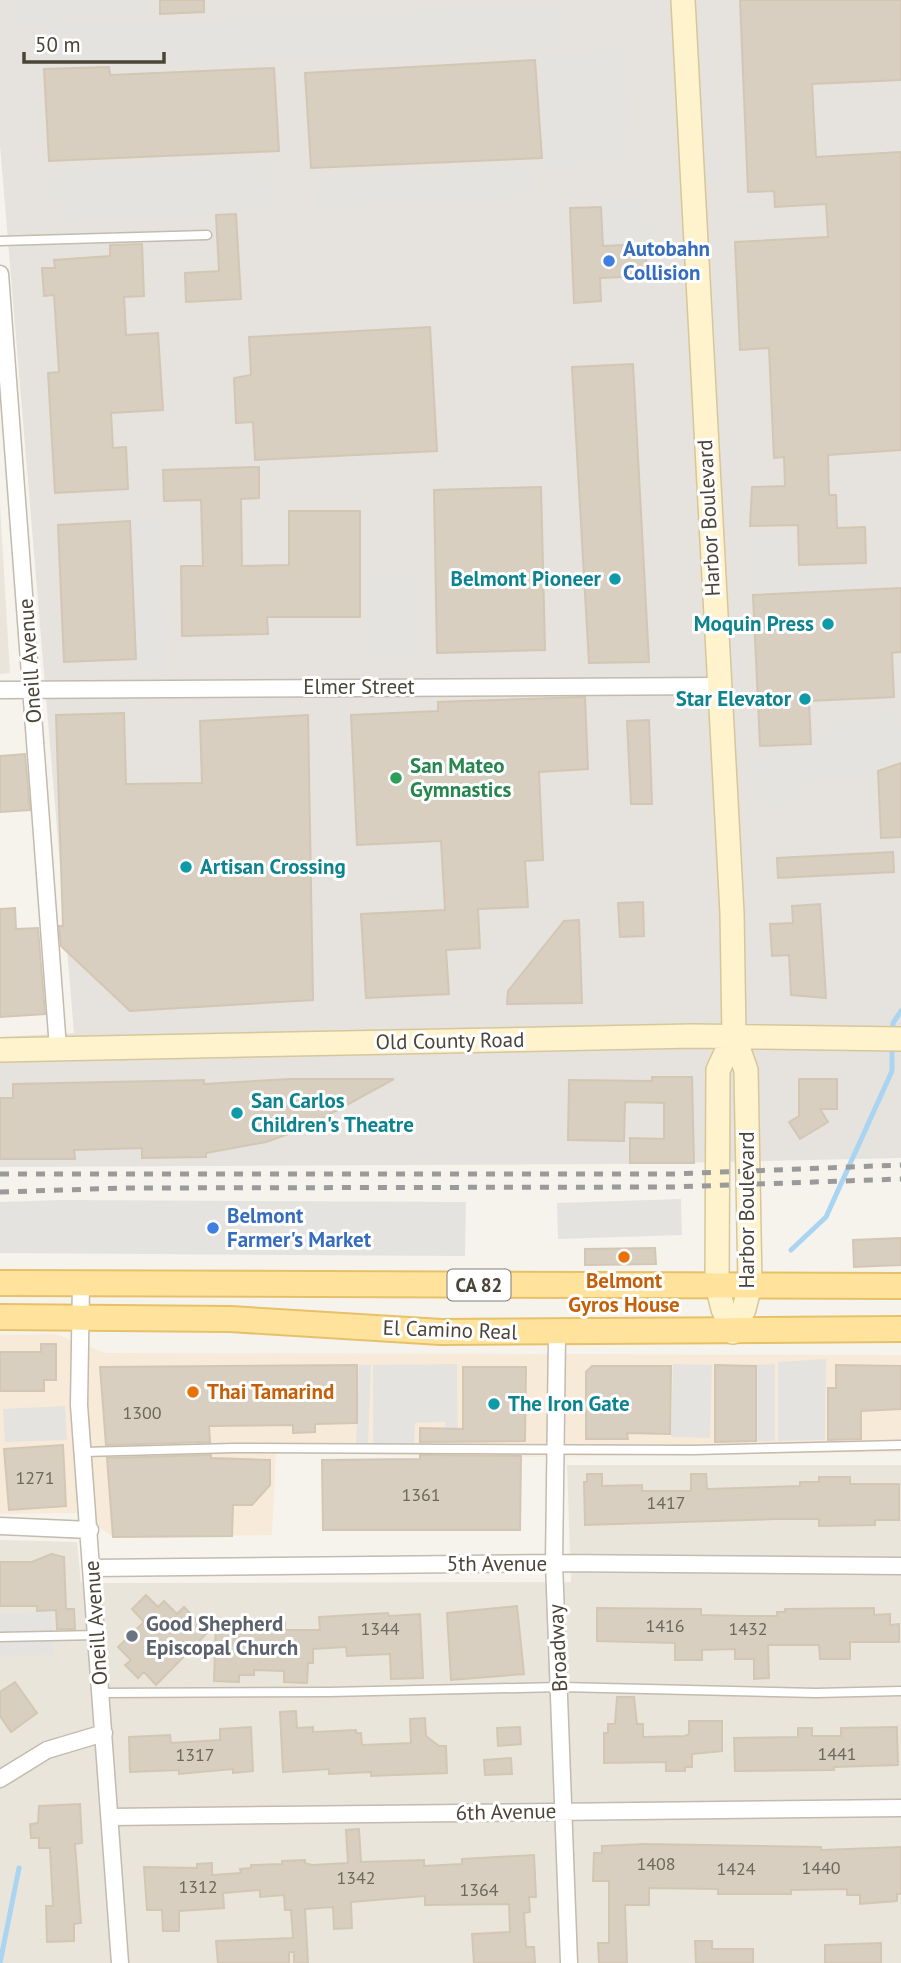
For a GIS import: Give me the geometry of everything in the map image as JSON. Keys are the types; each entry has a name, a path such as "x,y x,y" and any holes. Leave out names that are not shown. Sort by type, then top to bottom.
{"main road":[{"name":"Harbor Boulevard","path":"683,0 732,913 734,1036 746,1070 750,1285 733,1332"},
{"name":"Harbor Boulevard","path":"733,1332 723,1310 717,1285 718,1070 734,1036"},
{"name":"Old County Road","path":"0,1050 734,1036 895,1039"},
{"name":"El Camino Real","path":"0,1283 901,1286"},
{"name":"El Camino Real","path":"0,1317 230,1319 417,1332 557,1334 901,1329"}],"street":[{"name":"Oneill Avenue","path":"0,274 11,464 33,688 58,1048"},
{"name":"Elmer Street","path":"0,690 718,686"},
{"name":"Oneill Avenue","path":"81,1283 79,1405 120,1963"},
{"name":"Broadway","path":"557,1334 554,1563 561,1686 562,1811 569,1963"},
{"path":"0,1526 90,1530"},
{"name":"5th Avenue","path":"93,1568 554,1563 901,1566"},
{"path":"0,1779 47,1750 104,1733"},
{"name":"6th Avenue","path":"110,1817 901,1808"}],"lane":[{"path":"0,242 207,235"},
{"path":"83,1452 234,1448 556,1451 901,1445"},
{"path":"0,1637 98,1635"},
{"path":"101,1693 329,1692 561,1686 802,1693 901,1691"}],"shaded area":[{"path":"0,0 901,0 901,1158 630,1164 0,1167 0,1037 74,1033 0,145"},
{"path":"14,0 149,0 150,15 16,25"},
{"path":"558,5 560,50 121,67 118,59 43,61 42,25"},
{"path":"709,16 713,86 703,95 701,25"},
{"path":"626,47 636,161 546,169 536,56"},
{"path":"715,131 717,163 707,174 707,138"},
{"path":"268,158 271,210 54,223 52,171"},
{"path":"534,164 535,196 311,209 310,177"},
{"path":"650,196 653,245 603,246 601,199"},
{"path":"723,293 728,354 718,364 714,301"},
{"path":"729,413 732,456 723,463 721,421"},
{"path":"733,482 736,526 727,535 724,491"},
{"path":"0,505 10,673 0,674"},
{"path":"163,520 169,670 136,671 130,521"},
{"path":"790,530 792,569 873,564 874,587 749,594 744,532"},
{"path":"427,572 426,655 368,657 367,575"},
{"path":"740,602 744,690 735,699 731,611"},
{"path":"895,709 901,724 901,761 835,784 828,773 808,782 813,796 758,811 754,755 814,748 814,737 834,735 834,722 880,718"},
{"path":"745,716 747,751 738,758 736,722"},
{"path":"756,908 760,958 751,966 747,916"},
{"path":"681,1199 682,1235 558,1239 557,1203"},
{"path":"0,1202 466,1202 465,1256 0,1253"},
{"path":"55,1334 106,1353 901,1355 901,1452 533,1457 276,1453 272,1535 113,1537 79,1513 0,1514 0,1335"},
{"path":"826,1359 825,1440 778,1441 778,1362"},
{"path":"457,1364 458,1443 446,1443 445,1422 415,1423 414,1448 373,1448 373,1365"},
{"path":"673,1364 712,1365 710,1438 671,1437"},
{"path":"775,1364 775,1441 757,1441 756,1365"},
{"path":"359,1365 371,1365 368,1446 356,1445"},
{"path":"65,1406 67,1440 5,1442 3,1409"},
{"path":"567,1465 901,1465 901,1963 0,1963 0,1540 77,1542 81,1583 571,1582"},
{"path":"52,1612 53,1655 0,1656 0,1614"}],"building":[{"path":"160,0 204,0 204,12 160,14"},
{"path":"740,0 901,0 901,80 812,84 816,157 901,152 901,450 828,455 829,495 836,495 837,528 865,527 866,563 799,565 798,525 750,526 752,487 785,486 784,457 774,458 769,348 740,350 735,242 828,237 826,204 775,207 774,191 748,192"},
{"path":"535,60 542,158 311,168 305,73"},
{"path":"109,67 110,75 274,68 279,151 49,161 44,69"},
{"name":"Autobahn Collision","path":"601,207 603,246 645,244 647,276 600,278 601,301 574,303 570,208"},
{"path":"236,214 241,299 186,302 185,273 219,271 216,215"},
{"path":"142,244 144,296 124,297 126,335 158,333 163,410 111,413 113,448 126,447 128,489 55,493 48,373 59,372 54,295 44,296 42,268 55,268 54,260 110,256 110,245"},
{"path":"430,327 437,451 255,460 253,422 236,423 234,378 251,375 249,337"},
{"path":"633,364 649,662 589,663 572,367"},
{"path":"259,467 259,498 241,499 242,566 289,565 289,511 360,511 360,617 267,617 268,634 182,636 181,566 203,566 201,500 164,501 163,470"},
{"path":"541,487 545,650 437,653 434,490"},
{"path":"130,521 136,659 64,662 58,525"},
{"path":"901,588 901,652 892,653 894,697 809,701 811,744 760,746 753,595"},
{"path":"585,697 588,769 539,772 543,860 525,861 528,907 478,909 480,948 446,950 449,994 366,998 361,914 445,910 441,841 357,845 351,715 438,711 438,702"},
{"name":"Artisan Crossing","path":"124,713 126,784 202,783 200,721 308,715 313,1000 130,1011 61,946 59,926 63,926 56,715"},
{"path":"649,720 652,804 631,804 627,721"},
{"path":"25,754 30,810 0,812 0,756"},
{"path":"901,763 901,837 881,838 878,771"},
{"path":"893,852 894,872 778,878 777,858"},
{"path":"643,902 644,936 620,937 618,903"},
{"path":"820,904 826,998 791,995 789,955 772,956 770,924 793,923 792,906"},
{"path":"15,908 16,929 38,928 45,1014 0,1017 0,909"},
{"path":"579,920 582,1003 507,1004 508,991 564,921"},
{"path":"652,1077 692,1077 694,1163 630,1163 630,1138 664,1139 664,1103 625,1102 624,1141 568,1140 569,1080 652,1081"},
{"path":"290,1079 394,1079 312,1124 290,1123 291,1133 266,1142 206,1153 206,1157 142,1158 142,1148 74,1150 75,1159 0,1159 0,1098 13,1098 13,1084 204,1080 204,1084"},
{"path":"799,1079 837,1079 837,1109 820,1109 828,1122 800,1139 789,1122 799,1116"},
{"path":"901,1238 901,1265 854,1267 853,1240"},
{"path":"655,1248 656,1264 585,1265 585,1249"},
{"path":"41,1344 56,1344 56,1380 44,1380 44,1391 0,1391 0,1352 41,1352"},
{"path":"357,1365 357,1423 315,1424 315,1432 293,1433 293,1425 209,1426 210,1442 106,1445 100,1367"},
{"path":"715,1365 756,1366 756,1441 715,1442"},
{"path":"836,1365 901,1366 901,1409 861,1411 861,1439 828,1440 828,1388 836,1388"},
{"path":"592,1366 671,1366 670,1434 627,1433 628,1439 586,1439 586,1372"},
{"name":"The Iron Gate","path":"463,1367 526,1367 525,1441 420,1442 420,1428 463,1429"},
{"path":"63,1445 66,1506 9,1510 4,1449"},
{"path":"211,1455 211,1458 270,1460 270,1485 252,1505 233,1505 232,1536 113,1537 107,1458"},
{"path":"420,1455 521,1456 520,1530 323,1530 322,1460 420,1459"},
{"path":"587,1474 602,1474 602,1486 642,1485 642,1491 691,1491 691,1474 706,1474 707,1489 800,1486 800,1482 819,1482 819,1477 850,1477 850,1484 899,1484 899,1520 875,1520 875,1525 819,1526 819,1519 585,1525 584,1482 587,1482"},
{"path":"51,1554 64,1557 66,1609 74,1609 75,1629 57,1629 56,1610 37,1611 37,1606 0,1606 0,1562 32,1562"},
{"path":"146,1595 158,1607 164,1601 177,1614 184,1607 208,1632 156,1685 144,1672 138,1678 125,1665 131,1660 118,1647 144,1622 132,1609"},
{"path":"517,1606 524,1674 451,1680 447,1613"},
{"path":"597,1608 701,1609 701,1615 777,1616 777,1612 785,1612 785,1609 874,1608 874,1615 890,1614 890,1625 899,1624 899,1642 850,1642 850,1659 820,1659 819,1645 768,1645 769,1678 754,1679 754,1659 735,1659 735,1649 702,1650 702,1660 675,1660 675,1643 597,1641"},
{"path":"388,1613 389,1616 420,1614 423,1678 391,1679 390,1654 347,1656 346,1647 313,1649 313,1663 308,1663 307,1683 284,1682 284,1671 254,1670 254,1675 239,1675 239,1682 214,1681 216,1620 285,1622 285,1630 320,1630 319,1617"},
{"path":"15,1682 37,1713 11,1732 0,1716 0,1692"},
{"path":"617,1697 634,1697 637,1724 643,1724 643,1737 685,1736 689,1734 689,1721 722,1721 722,1751 692,1754 692,1767 685,1767 685,1771 666,1771 666,1762 604,1763 604,1733 608,1733 608,1724 615,1724"},
{"path":"296,1711 297,1728 313,1727 313,1732 356,1730 356,1733 361,1733 362,1745 411,1743 410,1719 425,1718 426,1736 439,1746 446,1746 447,1773 371,1776 371,1772 329,1774 329,1769 283,1772 280,1712"},
{"path":"251,1727 253,1771 233,1773 233,1769 179,1774 179,1770 130,1772 129,1737 170,1735 171,1743 220,1740 220,1729"},
{"path":"520,1727 521,1744 498,1746 497,1728"},
{"path":"897,1727 898,1765 834,1767 834,1770 735,1771 734,1738 798,1737 798,1728 812,1728 812,1736 841,1736 841,1728"},
{"path":"511,1758 512,1774 485,1775 484,1760"},
{"path":"80,1804 82,1843 75,1844 81,1923 74,1924 74,1941 47,1942 46,1906 53,1906 50,1848 39,1848 39,1838 31,1838 30,1824 38,1823 39,1806"},
{"path":"359,1829 361,1862 424,1860 424,1866 462,1864 462,1859 534,1855 536,1897 529,1897 530,1912 524,1913 526,1947 534,1947 535,1963 474,1963 472,1934 510,1932 509,1904 425,1905 425,1896 351,1902 352,1928 334,1929 333,1907 305,1909 308,1963 294,1963 294,1952 289,1952 289,1963 218,1963 216,1941 293,1938 291,1910 285,1910 284,1895 260,1897 260,1890 223,1893 224,1908 179,1911 179,1931 163,1931 162,1910 147,1910 144,1867 197,1868 197,1864 212,1863 212,1875 241,1873 240,1869 251,1868 251,1865 282,1864 282,1861 305,1860 305,1863 312,1865 348,1863 346,1830"},
{"path":"645,1844 821,1847 821,1850 901,1847 901,1894 897,1894 897,1901 860,1904 860,1895 847,1895 847,1889 791,1890 791,1894 718,1894 718,1889 649,1888 649,1905 625,1905 627,1963 599,1963 598,1943 609,1943 609,1881 593,1881 594,1853 602,1853 602,1846"},
{"path":"695,1941 712,1941 712,1949 753,1949 753,1963 696,1963"},
{"path":"881,1943 881,1963 825,1963 825,1945"}],"waterway":[{"path":"893,1035 893,1023 901,1011"},
{"path":"791,1250 826,1217 892,1071 892,1045"},
{"path":"0,1963 19,1868"}],"railway":[{"path":"0,1174 672,1174 901,1165"},
{"path":"0,1192 124,1188 672,1187 901,1179"}],"place":[{"name":"Autobahn Collision","path":"609,261"},
{"name":"Belmont Pioneer","path":"615,579"},
{"name":"Moquin Press","path":"828,624"},
{"name":"Star Elevator","path":"805,699"},
{"name":"San Mateo Gymnastics","path":"396,778"},
{"name":"Artisan Crossing","path":"186,867"},
{"name":"San Carlos Children's Theatre","path":"237,1113"},
{"name":"Belmont Farmer's Market","path":"213,1228"},
{"name":"Belmont Gyros House","path":"624,1257"},
{"name":"Thai Tamarind","path":"193,1392"},
{"name":"The Iron Gate","path":"494,1404"},
{"name":"Good Shepherd Episcopal Church","path":"132,1636"}]}
